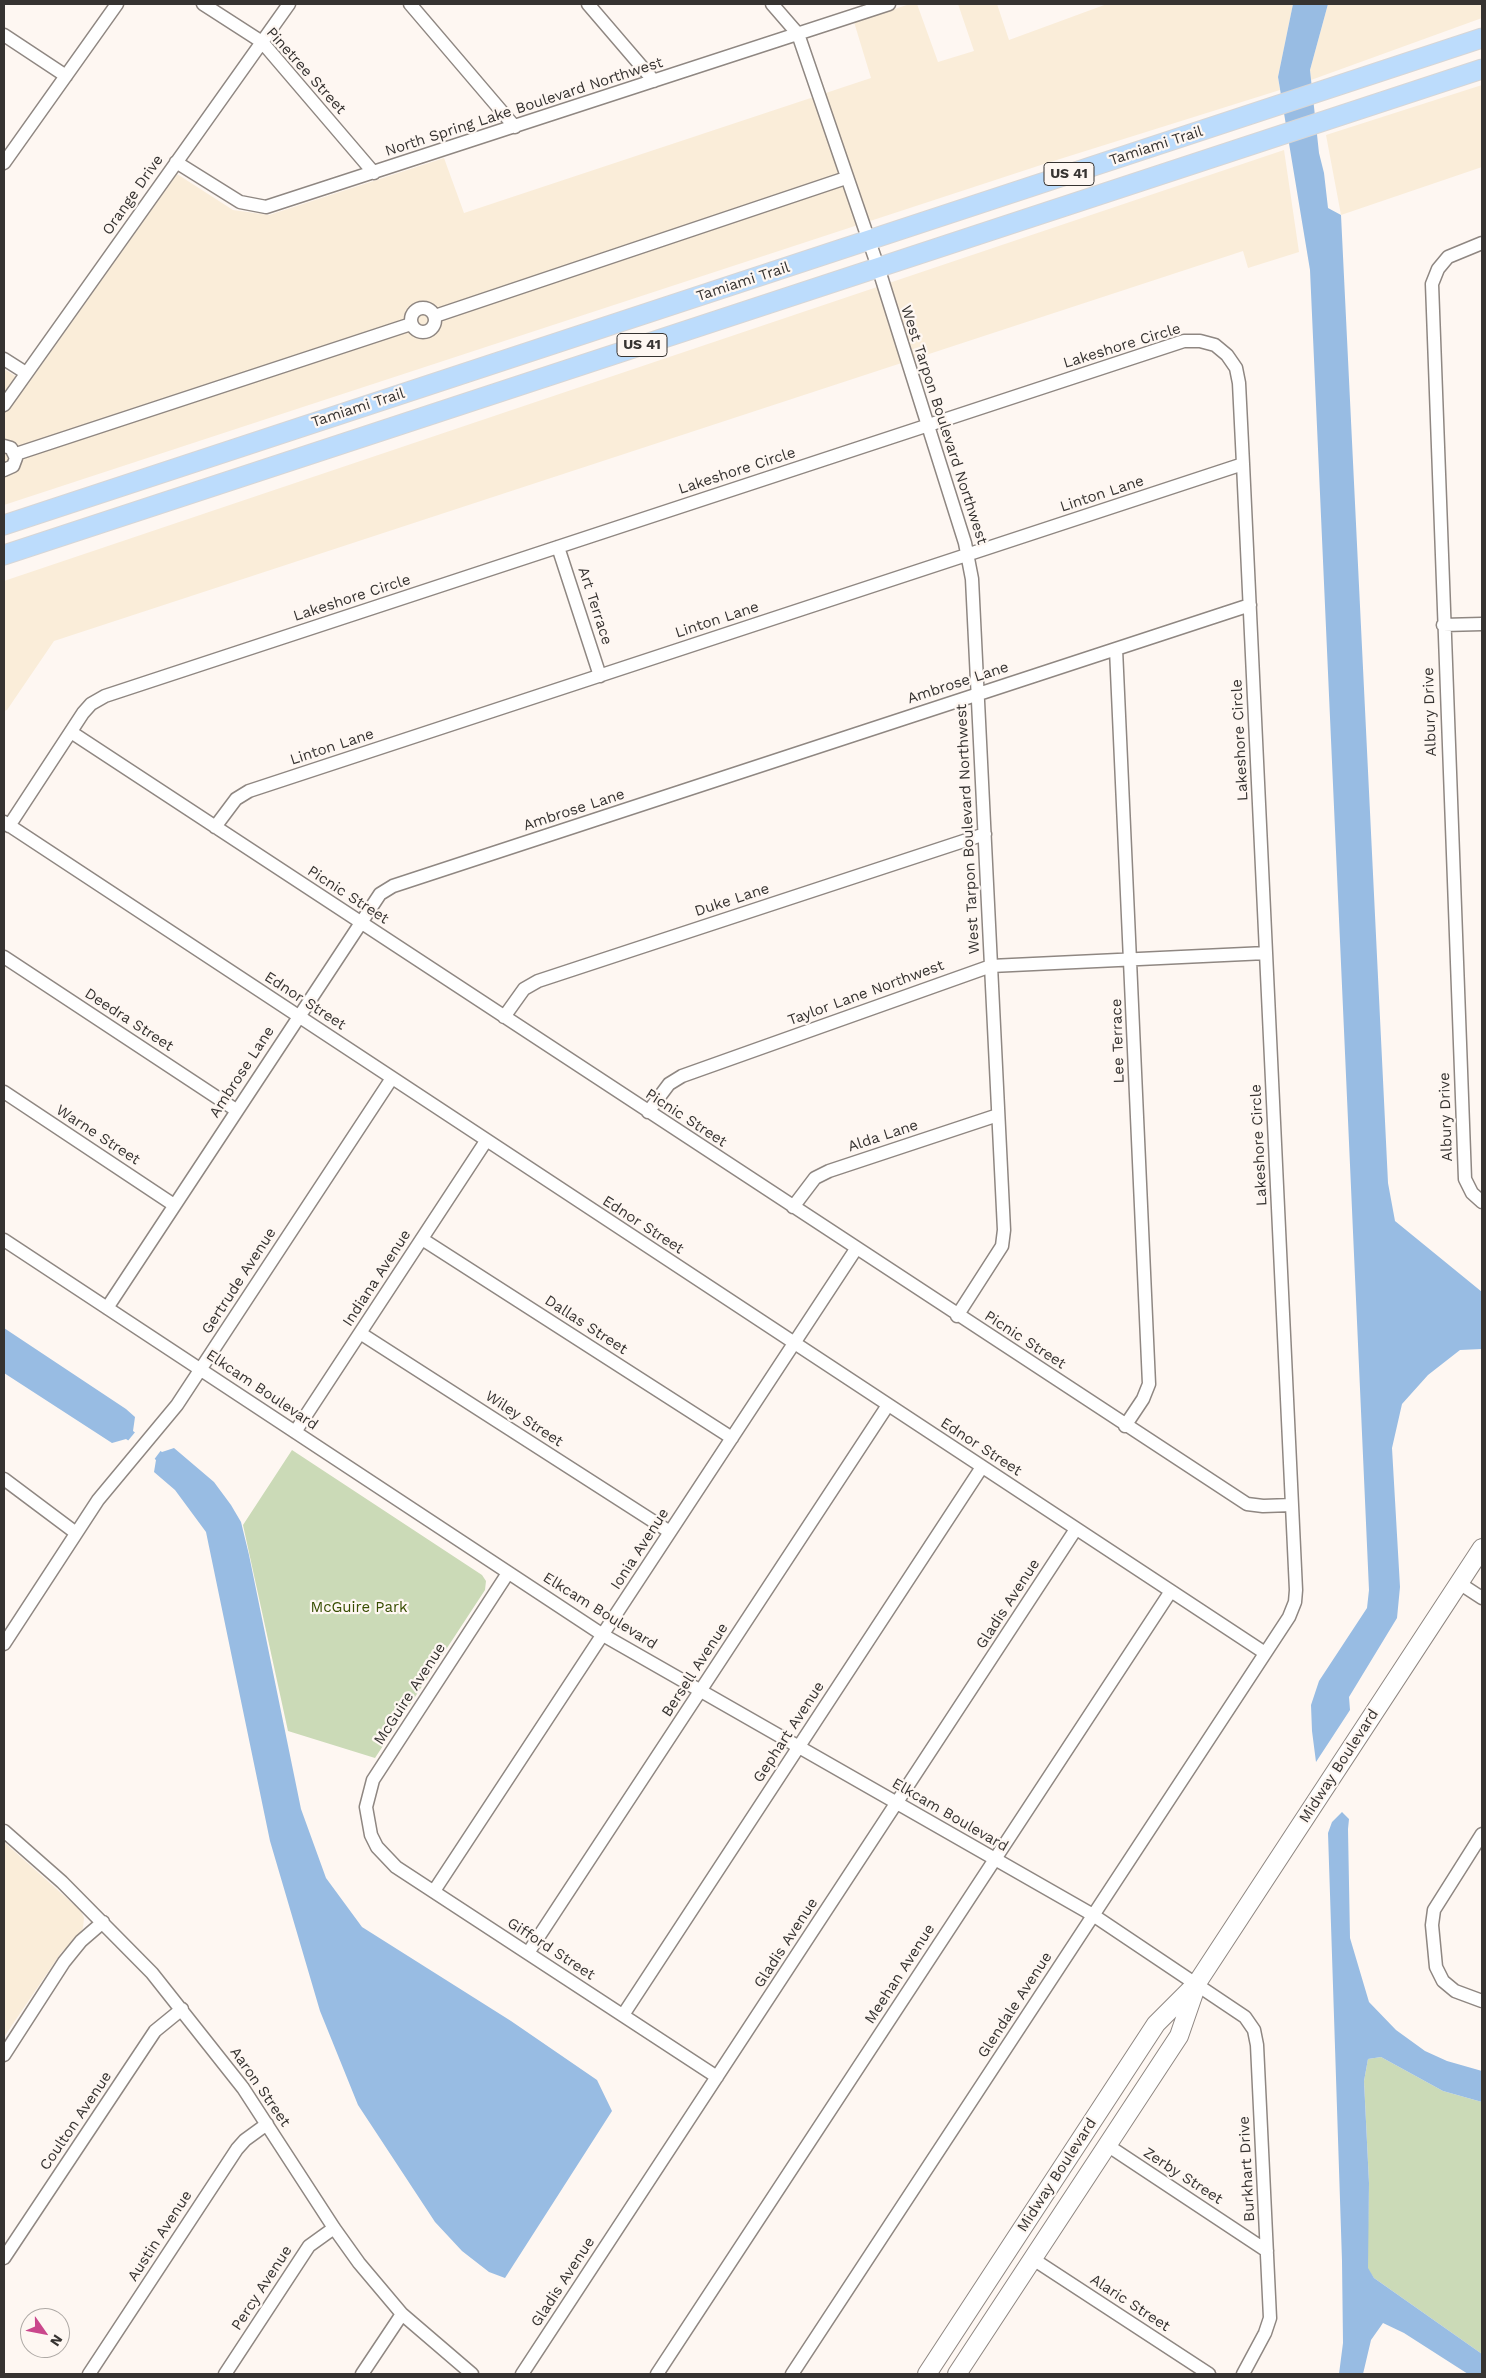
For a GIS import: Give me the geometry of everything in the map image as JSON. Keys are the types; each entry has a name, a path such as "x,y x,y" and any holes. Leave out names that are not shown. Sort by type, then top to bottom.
{"main road":[{"name":"Tamiami Trail","path":"4,525 1482,38"},
{"name":"Tamiami Trail","path":"4,555 1482,70"},
{"path":"364,437 378,415 401,394"},
{"path":"312,454 337,432 350,411"}],"street":[{"path":"4,163 117,4"},
{"name":"Pinetree Street","path":"203,4 262,42 374,173"},
{"name":"Orange Drive","path":"4,405 289,4"},
{"path":"410,4 515,127"},
{"path":"588,4 654,81"},
{"name":"West Tarpon Boulevard Northwest","path":"772,4 798,34 867,240 878,267 968,555 973,591 1004,1230 1002,1246 958,1316"},
{"name":"North Spring Lake Boulevard Northwest","path":"176,162 240,202 253,206 279,204 889,4"},
{"path":"4,35 66,76"},
{"path":"16,454 411,324 418,331 426,331 433,326 435,316 846,178"},
{"name":"Albury Drive","path":"1482,243 1448,257 1438,269 1432,284 1464,1179 1472,1193 1482,1202"},
{"name":"Lakeshore Circle","path":"6,824 91,704 105,696 1184,342 1200,341 1215,346 1227,355 1236,368 1239,383 1292,1505 1295,1602 1289,1617 1265,1653"},
{"path":"4,359 26,373"},
{"path":"4,446 11,448 16,454"},
{"path":"4,470 13,466 16,454"},
{"name":"Linton Lane","path":"215,827 236,799 249,791 1243,464"},
{"name":"Art Terrace","path":"558,547 600,676"},
{"name":"Ambrose Lane","path":"107,1308 380,894 394,886 1250,605"},
{"path":"1443,625 1482,624"},
{"name":"Lee Terrace","path":"1116,649 1149,1384 1143,1399 1125,1426"},
{"name":"Picnic Street","path":"71,732 1125,1426 1247,1504 1263,1506 1292,1505"},
{"name":"Ednor Street","path":"6,824 1265,1653"},
{"name":"Duke Lane","path":"504,1017 524,989 538,981 985,834"},
{"name":"Taylor Lane Northwest","path":"648,1112 669,1084 682,1076 991,966 1266,953"},
{"name":"Deedra Street","path":"4,957 236,1110"},
{"name":"Gertrude Avenue","path":"4,1644 76,1533 108,1488 154,1435 201,1370 392,1078"},
{"name":"Warne Street","path":"4,1092 174,1205"},
{"name":"Alda Lane","path":"793,1207 815,1178 829,1171 998,1115"},
{"name":"Indiana Avenue","path":"295,1432 486,1141"},
{"name":"Dallas Street","path":"422,1239 732,1438"},
{"name":"Elkcam Boulevard","path":"4,1240 603,1635 1093,1915 1197,1983"},
{"name":"Ionia Avenue","path":"434,1891 856,1249"},
{"name":"Wiley Street","path":"360,1333 670,1532"},
{"name":"Bersell Avenue","path":"528,1953 888,1405"},
{"name":"Gephart Avenue","path":"623,2015 982,1467"},
{"path":"4,1479 76,1533"},
{"name":"Gladis Avenue","path":"522,2374 1076,1529"},
{"name":"Midway Boulevard","path":"927,2374 1156,2024 1197,1983 1482,1548"},
{"name":"McGuire Avenue","path":"374,1841 367,1821 366,1807 373,1780 508,1572"},
{"path":"1459,1583 1482,1598"},
{"name":"Meehan Avenue","path":"657,2374 1170,1592"},
{"name":"Glendale Avenue","path":"792,2374 1265,1653"},
{"name":"Aaron Street","path":"4,1831 103,1922 152,1973 243,2088 334,2228 359,2263 402,2314 472,2374"},
{"path":"1482,1834 1434,1910 1432,1925 1436,1968 1443,1981 1455,1991 1482,2001"},
{"name":"Gifford Street","path":"374,1841 386,1858 717,2077"},
{"path":"4,2054 64,1962 81,1941 103,1922"},
{"name":"Midway Boulevard","path":"960,2373 1179,2036 1197,1983"},
{"name":"Burkhart Drive","path":"1197,1983 1245,2017 1254,2030 1257,2045 1270,2318 1265,2333 1243,2374"},
{"name":"Coulton Avenue","path":"4,2258 155,2031 182,2009"},
{"name":"Austin Avenue","path":"89,2374 237,2149 267,2124"},
{"name":"Zerby Street","path":"1107,2145 1268,2251"},
{"name":"Percy Avenue","path":"225,2374 310,2246 334,2228"},
{"name":"Alaric Street","path":"1033,2259 1209,2374"},
{"path":"362,2374 402,2314"}],"shaded area":[{"path":"910,4 917,4 938,62 974,51 958,4 997,4 1009,40 1107,4 1293,4 1278,77 1280,90 1044,164 4,505 4,369 28,384 177,174 233,210 269,215 444,158 464,213 871,78 854,22"},
{"path":"1328,4 1482,4 1482,18 1311,80 1310,70"},
{"path":"1482,85 1482,167 1341,215 1326,135"},
{"path":"1284,150 1299,252 1248,268 1243,251 54,641 7,710 4,711 4,581"},
{"path":"4,1842 81,1911 84,1918 83,1928 78,1936 61,1953 4,2037"}],"green space":[{"name":"McGuire Park","path":"292,1450 482,1575 486,1581 485,1590 375,1758 288,1731 243,1525"},
{"path":"1381,2057 1443,2091 1482,2102 1482,2354 1374,2278 1367,2268 1369,2183 1364,2081 1368,2059"}],"water":[{"path":"1293,4 1328,4 1310,70 1319,153 1324,173 1328,208 1341,215 1388,1183 1395,1221 1482,1292 1482,1349 1460,1350 1428,1375 1402,1404 1392,1448 1400,1587 1397,1618 1349,1697 1350,1710 1316,1762 1311,1705 1319,1681 1367,1608 1369,1590 1310,270 1278,77"},
{"path":"4,1328 126,1409 135,1417 133,1431 162,1452 174,1448 214,1482 231,1505 241,1522 249,1555 301,1809 326,1878 362,1927 511,2021 597,2080 612,2111 505,2278 489,2272 462,2251 435,2222 358,2105 320,2011 270,1841 206,1532 175,1490 154,1472 156,1460 150,1455 126,1439 112,1443 4,1373"},
{"path":"1342,1812 1349,1819 1350,1938 1369,2002 1396,2030 1425,2051 1447,2061 1482,2071 1482,2102 1443,2091 1381,2057 1368,2059 1364,2081 1369,2183 1368,2268 1374,2278 1482,2354 1482,2374 1468,2374 1404,2333 1383,2323 1371,2340 1363,2374 1339,2374 1343,2343 1342,2261 1328,1833 1332,1822"}],"pier":[{"path":"136,1431 162,1449 153,1461 127,1442"}]}
